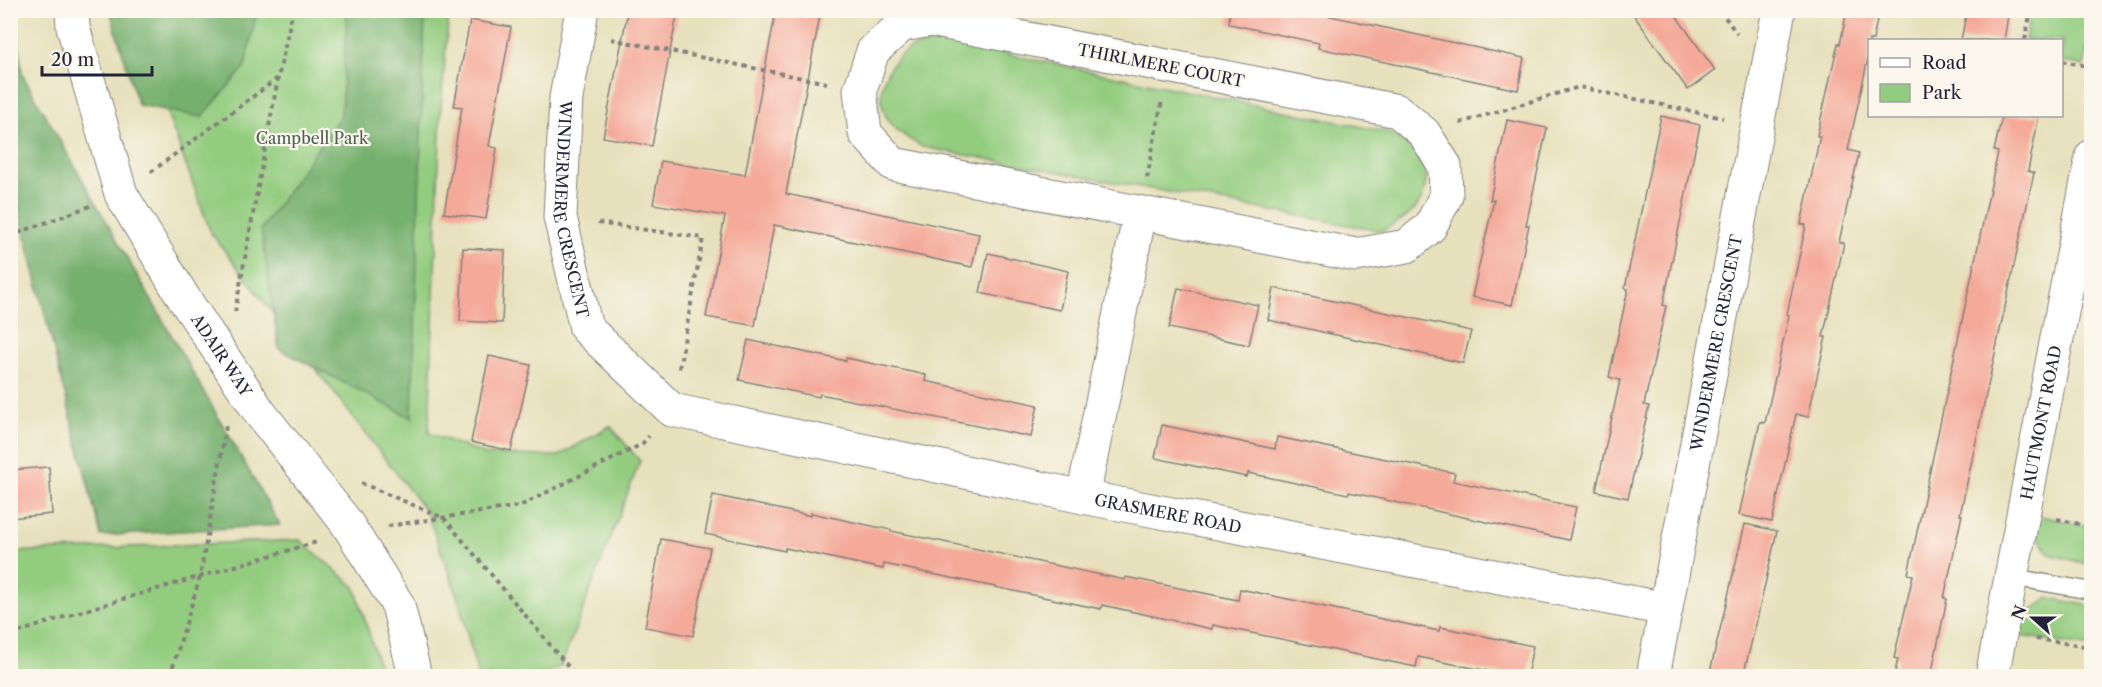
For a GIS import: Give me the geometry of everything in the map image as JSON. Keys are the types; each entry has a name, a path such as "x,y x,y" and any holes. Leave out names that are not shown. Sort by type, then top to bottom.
{"street":[{"name":"ADAIR WAY","path":"72,10 73,27 122,194 183,297 260,413 352,532 398,605 416,676"},
{"name":"WINDERMERE CRESCENT","path":"1653,676 1779,10"},
{"name":"THIRLMERE COURT","path":"931,20 1168,66 1398,111 1424,134 1445,166 1446,196 1431,227 1407,246 1356,255 893,164 865,133 860,90 873,51 902,25 931,20"},
{"name":"WINDERMERE CRESCENT","path":"580,22 566,98 560,217 586,328 672,410"},
{"name":"HAUTMONT ROAD","path":"1992,676 2091,164"},
{"path":"1083,496 1140,213"},
{"name":"GRASMERE ROAD","path":"672,410 1083,496 1666,609"}],"lane":[{"path":"2012,577 2091,591"}],"path":[{"path":"234,316 278,78 293,10"},
{"path":"2025,39 2031,10"},
{"path":"580,22 860,90"},
{"path":"2063,61 2091,67"},
{"path":"1140,213 1168,66"},
{"path":"10,236 122,194 278,78"},
{"path":"1424,134 1579,87 1758,125"},
{"path":"10,635 79,612 352,532 520,506 642,444 672,410 703,238 560,217"},
{"path":"170,676 184,637 200,577 235,375"},
{"path":"353,479 444,518 576,676"},
{"path":"2000,633 2091,647"},
{"path":"10,675 17,676"}],"green space":[{"path":"110,10 257,11 245,67 202,117 138,105"},
{"path":"10,11 16,11 22,74 280,525 101,536 11,180"},
{"name":"Campbell Park","path":"136,11 449,11 441,106 429,433 486,455 559,456 610,426 640,461 561,666 541,676 478,676 458,598 427,513 211,233 152,72"},
{"path":"347,11 425,11 412,418 279,349 261,229 341,115"},
{"path":"2031,11 2091,11 2091,28 2084,66 2063,61 2063,39 2025,39"},
{"path":"943,41 1387,132 1410,145 1427,162 1425,188 1418,205 1412,212 1381,231 922,147 902,134 889,121 881,98 882,88 893,63 907,50 919,45"},
{"path":"2023,512 2091,527 2091,565 2049,554"},
{"path":"300,540 355,587 382,676 11,676 11,552"},
{"path":"2049,598 2091,606 2091,647 2000,633"}],"building":[{"path":"628,10 678,10 652,146 603,137"},
{"path":"776,10 821,10 786,194 979,234 972,267 774,225 755,326 706,317 725,216 653,204 661,161 745,175"},
{"path":"1230,10 1303,10 1524,58 1518,90 1318,48 1319,43 1229,24"},
{"path":"1630,10 1672,10 1715,70 1688,90"},
{"path":"1847,10 1879,10 1873,39 1868,39 1868,59 1848,150 1859,153 1839,242 1844,243 1823,337 1826,337 1808,417 1796,414 1772,522 1739,515 1760,422 1765,423 1789,315 1787,314 1806,225 1801,224 1820,136 1817,136 1838,43 1840,44"},
{"path":"1967,10 2009,10 2004,39 1961,39"},
{"path":"470,20 511,27 489,146 497,148 486,219 444,213 462,107 454,106"},
{"path":"1661,116 1700,125 1663,305 1666,306 1644,405 1649,406 1628,498 1596,491 1620,380 1609,377"},
{"path":"2002,117 2039,117 2028,171 2034,173 1960,515 1962,515 1944,598 1947,599 1931,676 1894,676 1898,659 1894,658 1913,575 1908,574 1998,152 1994,151"},
{"path":"1507,120 1547,128 1512,305 1472,297 1494,200 1490,200"},
{"path":"463,248 505,250 502,323 460,321"},
{"path":"988,253 1068,271 1060,310 980,293"},
{"path":"1178,288 1258,305 1249,345 1169,328"},
{"path":"1274,288 1471,331 1463,363 1268,320"},
{"path":"748,340 926,375 925,381 1038,405 1031,437 739,380"},
{"path":"489,356 531,365 511,451 471,442"},
{"path":"1162,425 1275,449 1277,437 1455,473 1453,481 1576,507 1569,540 1349,492 1348,494 1248,473 1247,477 1155,458"},
{"path":"49,467 52,514 10,518 10,470"},
{"path":"713,495 811,516 811,513 1125,580 1126,577 1238,600 1240,589 1439,631 1440,627 1533,646 1527,676 1513,676 1418,657 1416,667 1213,625 1212,629 1102,605 1101,609 884,564 883,569 705,534"},
{"path":"1745,524 1777,531 1756,624 1743,676 1709,676"},
{"path":"661,539 710,548 693,636 645,627"}]}
